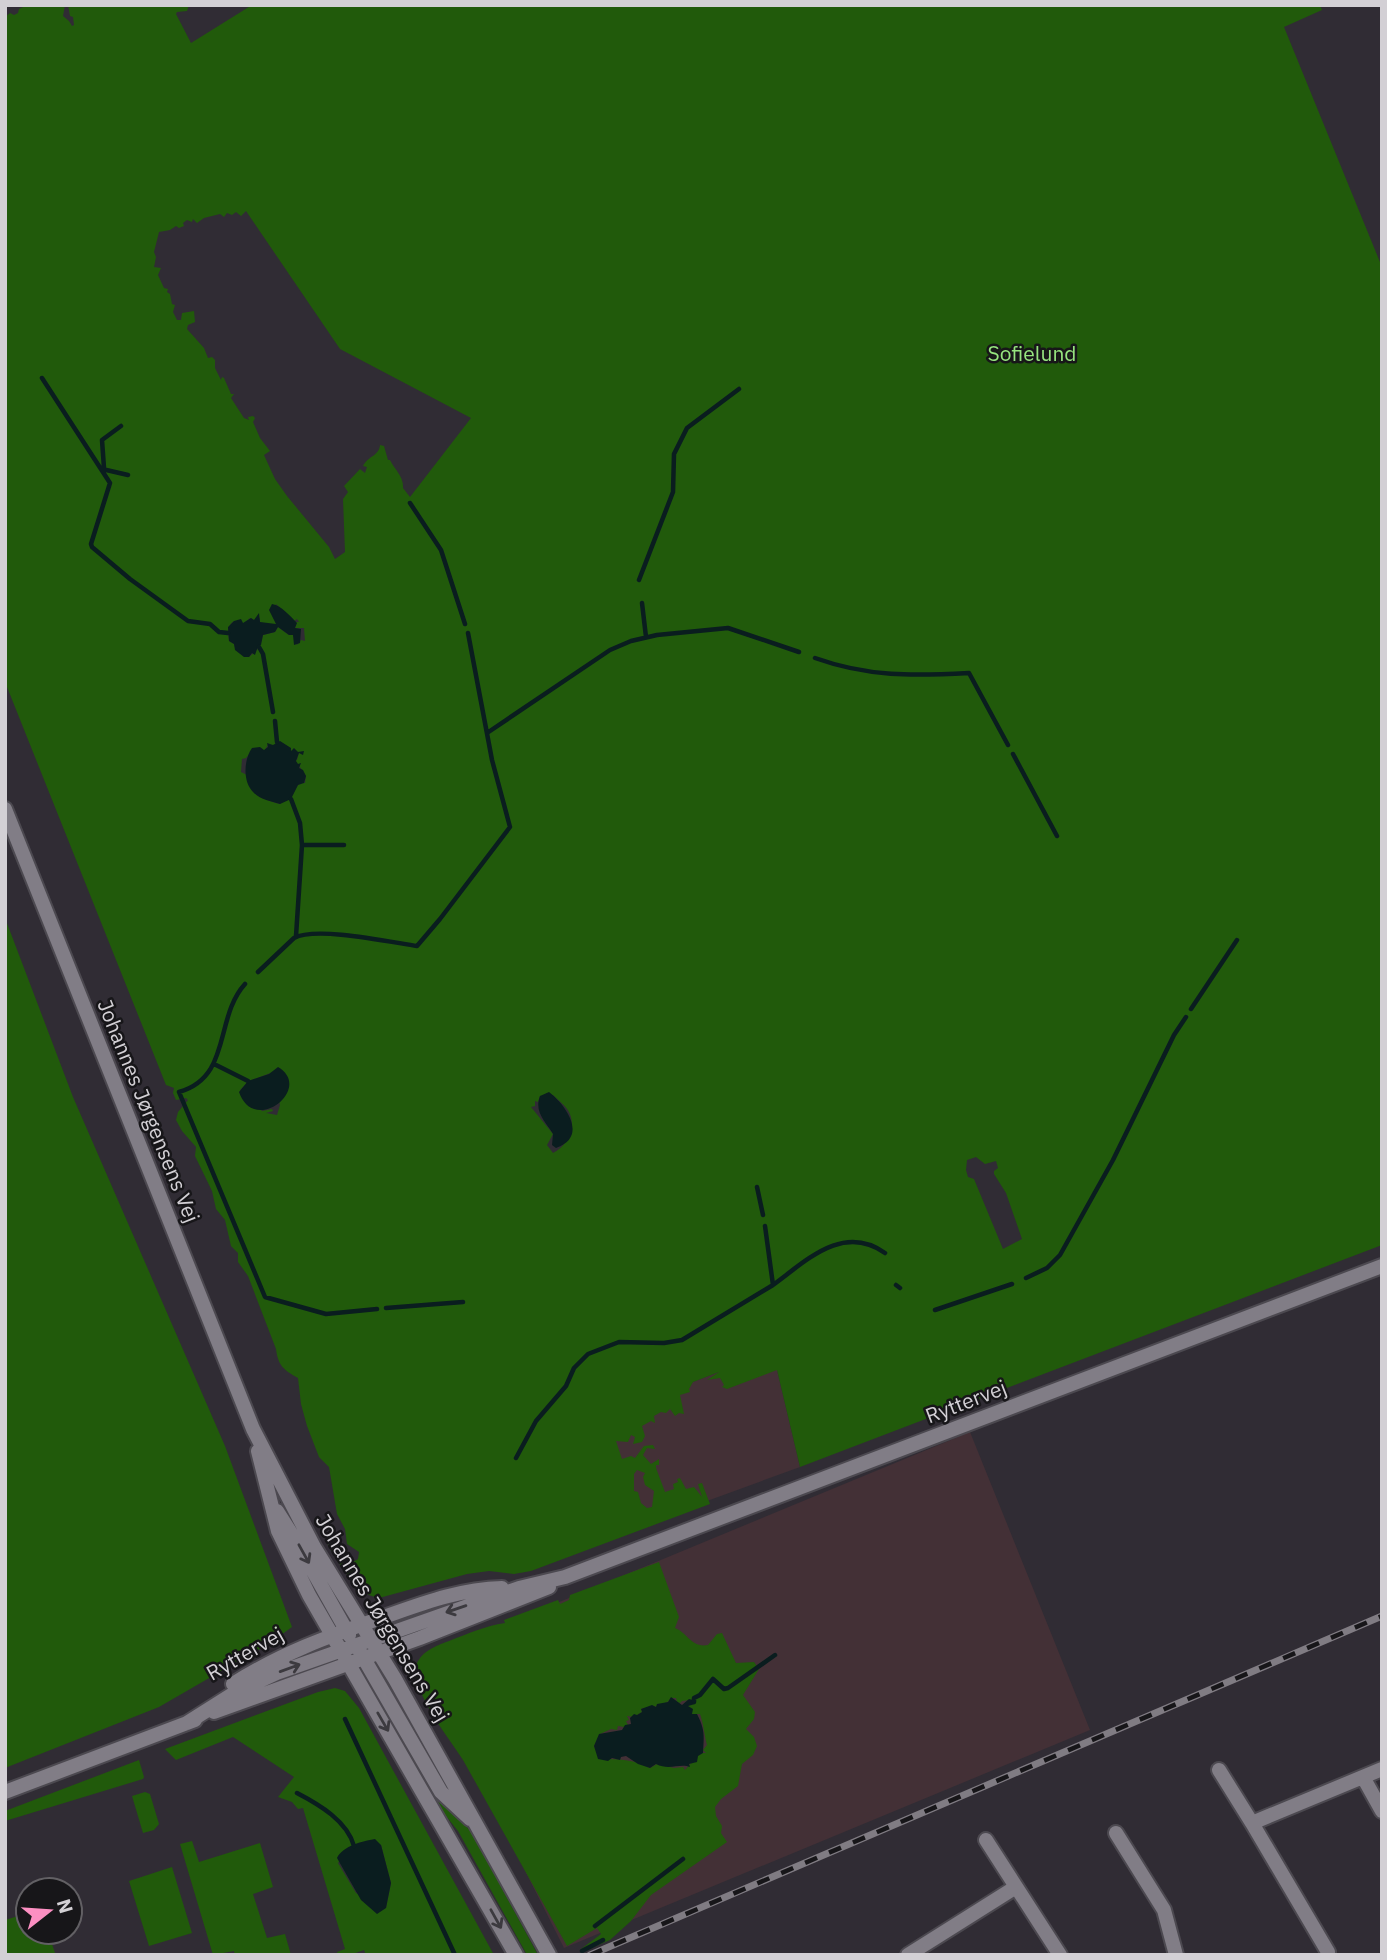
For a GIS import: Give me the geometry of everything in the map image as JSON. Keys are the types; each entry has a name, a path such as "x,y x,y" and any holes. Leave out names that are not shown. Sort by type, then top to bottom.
{"street":[{"name":"Johannes Jørgensens Vej","path":"5,809 253,1429 314,1547 380,1652 549,1955"},
{"name":"Ryttervej","path":"187,1723 251,1684 371,1638 519,1588 565,1577 1382,1266"},
{"name":"Johannes Jørgensens Vej","path":"253,1429 268,1496 286,1549 339,1633 341,1650 516,1955"},
{"name":"Ryttervej","path":"5,1792 530,1596 565,1577"},
{"name":"Ryttervej","path":"155,1734 265,1665 299,1647 469,1590 519,1588"},
{"path":"349,1663 348,1652 363,1637 362,1625"},
{"name":"Johannes Jørgensens Vej","path":"339,1633 356,1644 441,1792 479,1827"},
{"path":"356,1644 369,1651 380,1652"},
{"path":"1252,1823 1382,1769"},
{"path":"1219,1770 1328,1952"},
{"path":"1363,1777 1382,1811"},
{"path":"1116,1833 1164,1910 1175,1955"},
{"path":"986,1840 1060,1955"},
{"path":"908,1955 1016,1887"}],"shaded area":[{"path":"272,604 297,623 295,628 301,629 300,643 294,645 293,635 278,627 275,632 263,635 255,655 252,653 249,657 244,657 229,641 228,627 241,619 243,623 251,618 254,620 259,613 260,622 276,624 269,610"},
{"path":"280,741 291,748 291,751 294,748 298,752 304,751 303,755 299,753 296,761 301,763 299,768 306,776 304,783 298,785 291,799 280,804 254,793 247,783 246,770 247,758 252,748 260,747 264,750 268,747 267,743 273,745"},
{"path":"278,1067 287,1076 289,1086 285,1096 278,1104 267,1109 256,1110 246,1104 239,1092 248,1081 269,1074"},
{"path":"549,1092 568,1113 573,1129 566,1143 556,1148 552,1145 553,1134 538,1107 540,1096"},
{"path":"732,1367 777,1370 800,1467 548,1559 515,1465 558,1435 617,1416 669,1391"},
{"path":"970,1432 1090,1730 564,1948 419,1660"},
{"path":"671,1697 682,1705 689,1699 695,1704 688,1706 693,1709 692,1714 697,1714 704,1737 703,1753 698,1756 697,1762 689,1764 690,1767 665,1767 656,1764 650,1768 626,1756 620,1760 598,1759 594,1746 599,1734 622,1730 625,1725 631,1724 630,1718 634,1714 642,1712 641,1709 652,1705 656,1707 657,1704 668,1702"},
{"path":"375,1839 381,1845 391,1883 386,1908 377,1914 361,1900 337,1858 348,1847"}],"green space":[{"name":"Sofielund","path":"27,5 65,5 63,16 72,26 73,17 70,16 68,5 189,5 187,11 176,14 191,43 252,5 1320,5 1322,10 1284,27 1382,267 1382,1245 800,1467 777,1370 727,1389 722,1387 724,1385 720,1378 707,1380 719,1372 693,1382 690,1392 680,1395 684,1414 675,1416 670,1409 654,1416 655,1423 651,1421 642,1426 645,1436 642,1442 633,1444 635,1437 631,1435 628,1442 616,1441 622,1459 631,1456 635,1458 644,1446 653,1445 655,1449 647,1448 643,1455 651,1464 659,1459 656,1468 665,1492 674,1489 673,1484 680,1478 686,1489 694,1487 702,1497 698,1484 702,1483 710,1504 531,1571 514,1574 489,1571 467,1574 379,1598 371,1596 355,1584 327,1543 346,1566 358,1559 359,1552 347,1544 345,1529 337,1514 329,1467 319,1457 307,1426 298,1378 280,1364 248,1276 238,1262 238,1253 231,1246 225,1220 216,1209 212,1191 195,1156 196,1147 176,1120 178,1112 188,1100 176,1100 174,1088 166,1085 5,682 5,17 10,13 18,13 19,9","holes":["246,211 340,349 471,418 410,497 403,488 399,474 388,460 384,446 380,445 378,452 363,466 367,467 365,473 360,469 344,486 348,492 343,499 345,552 335,559 329,547 275,479 264,455 270,451 260,438 253,422 255,418 244,418 231,398 234,394 231,394 224,378 221,380 215,368 215,360 208,358 204,348 187,329 188,325 195,322 194,311 182,313 181,320 177,320 173,312 175,305 172,304 168,289 164,288 158,275 161,268 154,267 154,252 159,232 184,226 183,223 187,220 192,222 193,219 197,223 204,218 220,214 224,217 227,213 232,215 236,212 241,216","276,604 294,621 297,619 299,622 296,622 295,628 304,628 305,641 301,640 297,645 293,635 278,627 275,632 263,635 259,648 249,657 239,653 229,641 228,632 234,621 243,624 250,618 260,618 260,622 265,624 277,624 273,617","281,742 291,751 299,752 297,760 292,761 298,764 306,776 305,783 300,783 280,804 258,795 250,787 247,775 241,772 242,759 253,749 264,751 268,745","273,1072 280,1105 277,1115 266,1113 273,1111 272,1109 262,1111 240,1090 249,1081","553,1095 566,1108 571,1118 569,1136 563,1146 553,1153 547,1145 553,1134 531,1107 535,1106 535,1101 538,1102 540,1096","976,1157 985,1164 996,1161 998,1168 994,1174 1006,1193 1022,1239 1003,1249 974,1179 968,1177 967,1160","637,1470 645,1473 645,1485 654,1491 652,1507 647,1508 641,1503 638,1492 634,1491 634,1474"]},
{"path":"5,918 73,1097 225,1446 292,1627 270,1643 159,1707 5,1768"},
{"path":"659,1562 679,1617 675,1628 702,1645 708,1645 717,1634 722,1633 736,1663 754,1662 759,1669 743,1695 755,1712 754,1719 746,1729 754,1737 757,1746 753,1755 742,1764 738,1786 715,1807 716,1816 722,1826 721,1833 727,1842 651,1895 631,1921 610,1940 582,1952 581,1949 601,1934 597,1928 567,1946 463,1760 423,1697 416,1671 421,1657 436,1646 476,1630 505,1623 504,1620 558,1600 560,1604 569,1600 570,1595","holes":["671,1698 676,1698 680,1703 689,1700 692,1702 688,1706 692,1714 700,1714 707,1745 703,1750 706,1753 700,1753 685,1770 683,1767 657,1764 650,1768 632,1761 600,1759 594,1746 600,1734 611,1729 617,1730 618,1726 628,1725 627,1716 634,1717 642,1712 641,1709 661,1705"]},
{"path":"335,1688 345,1691 359,1708 494,1955 366,1955 364,1950 350,1955 338,1955 337,1952 345,1949 303,1808 298,1809 292,1802 278,1797 294,1777 233,1737 176,1760 165,1749","holes":["362,1842 381,1845 391,1883 386,1908 356,1893 338,1863 349,1847"]},
{"path":"378,1690 443,1804 471,1831 538,1955 527,1955 458,1831 437,1805 374,1691"},
{"path":"139,1760 143,1779 5,1821 5,1811"},
{"path":"145,1792 150,1794 159,1824 154,1830 143,1833 132,1796"},
{"path":"192,1841 199,1862 260,1843 273,1887 253,1894 267,1938 285,1934 291,1955 235,1955 234,1951 213,1955 180,1844"},
{"path":"172,1867 192,1933 149,1946 129,1881"},
{"path":"14,1917 14,1946 53,1946 55,1953 5,1955 5,1920"}],"waterway":[{"path":"42,378 110,483 92,547 130,579 188,621 210,624 219,632 228,633"},
{"path":"639,580 673,492 674,454 687,428 739,389"},
{"path":"104,468 102,440 121,426"},
{"path":"102,469 128,475"},
{"path":"410,503 441,550 465,624"},
{"path":"642,603 646,637"},
{"path":"487,733 610,650 631,641 657,635 728,628 799,652"},
{"path":"258,972 294,938 304,935 335,934 417,946 510,827 492,760 468,633"},
{"path":"259,647 263,654 273,712"},
{"path":"815,658 854,669 891,674 969,673 1008,745"},
{"path":"275,721 277,742"},
{"path":"1013,754 1057,836"},
{"path":"291,799 300,823 302,845 296,936"},
{"path":"302,845 344,845"},
{"path":"1191,1009 1237,940"},
{"path":"245,984 235,998 215,1060 207,1074 196,1084 179,1092 265,1297 326,1314 377,1309"},
{"path":"1026,1278 1047,1268 1060,1255 1113,1160 1174,1035 1186,1017"},
{"path":"214,1064 248,1081"},
{"path":"757,1187 763,1215"},
{"path":"516,1458 536,1421 566,1386 574,1368 588,1354 619,1342 664,1343 682,1340 773,1285 765,1226"},
{"path":"773,1285 812,1256 840,1244 854,1242 869,1245 885,1253"},
{"path":"935,1310 1012,1284"},
{"path":"896,1285 900,1288"},
{"path":"386,1308 463,1302"},
{"path":"694,1702 694,1698 700,1695 713,1679 724,1689 728,1688 775,1655"},
{"path":"345,1719 455,1955"},
{"path":"297,1793 339,1821 354,1846"},
{"path":"595,1926 683,1859"},
{"path":"582,1951 603,1940"}],"railway":[{"path":"590,1955 1382,1616"}]}
